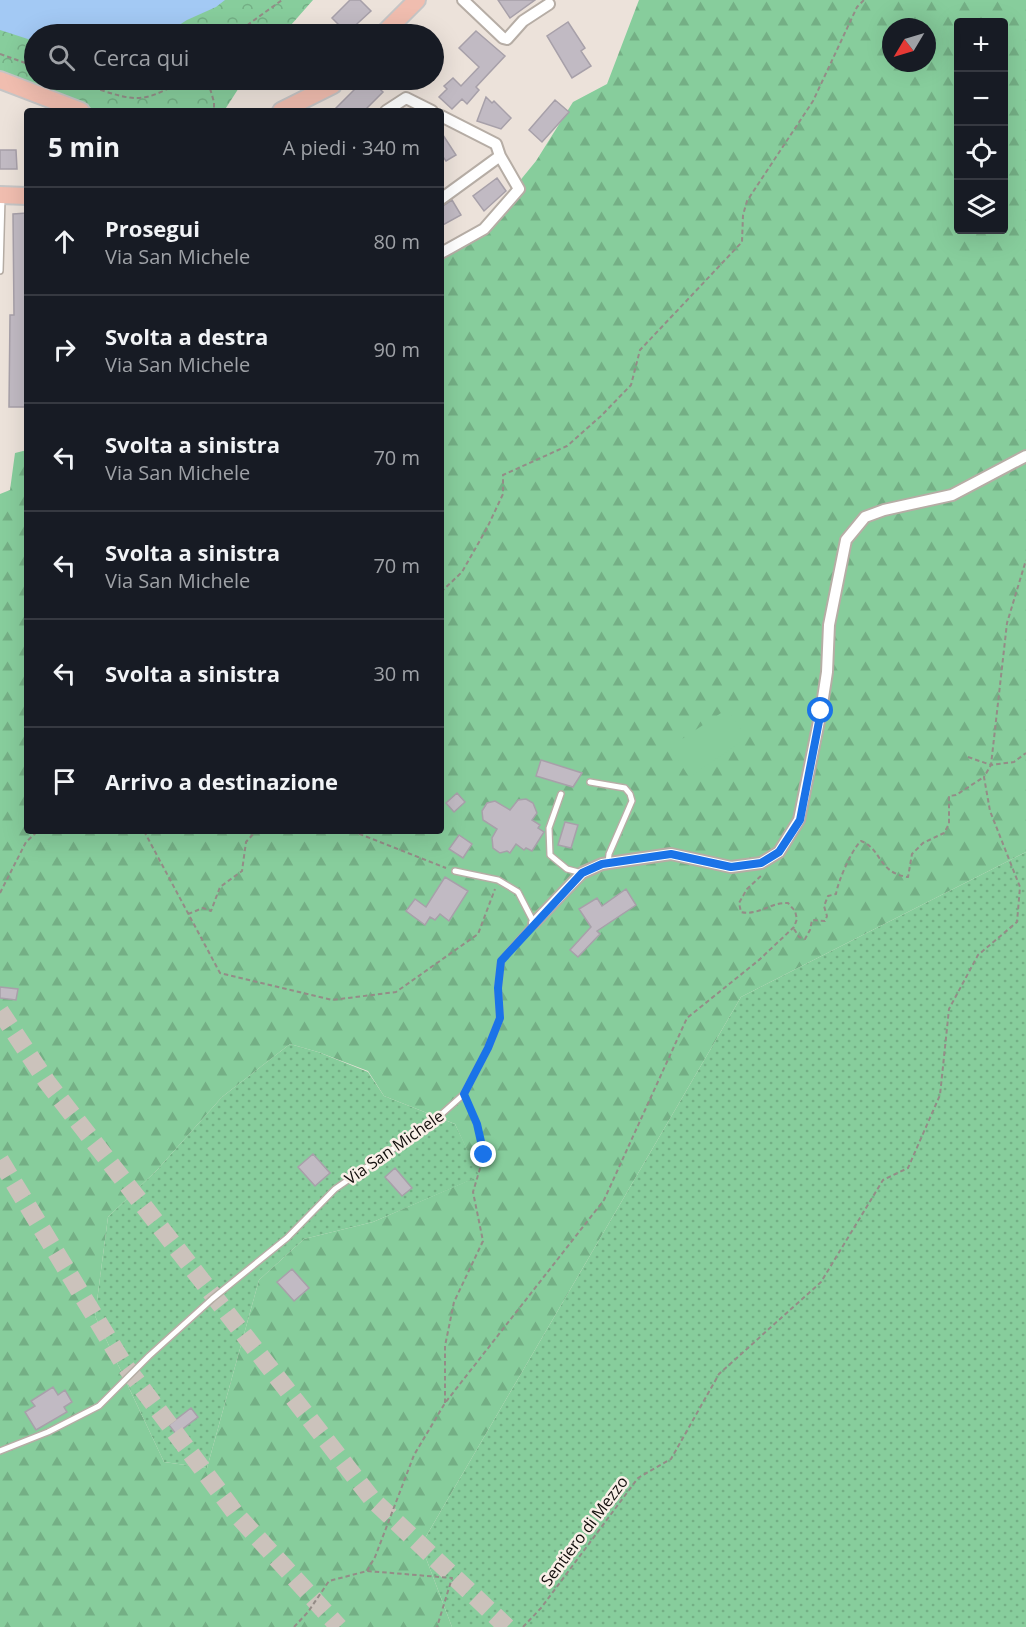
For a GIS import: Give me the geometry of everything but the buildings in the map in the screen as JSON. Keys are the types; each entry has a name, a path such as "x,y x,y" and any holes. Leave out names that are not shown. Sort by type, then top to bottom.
{"main road":[{"path":"393,24 417,0"},
{"path":"0,80 57,107"},
{"path":"287,108 321,90"},
{"path":"304,108 326,90"},
{"path":"310,108 328,90"},
{"path":"0,92 57,107"},
{"path":"1,195 24,195"}],"street":[{"path":"463,0 503,38 507,39 523,21 549,4"},
{"path":"391,108 406,98 426,108"},
{"path":"444,118 496,144 500,156 519,189 484,229 444,250"},
{"path":"444,197 500,156"},
{"path":"761,863 779,852 800,820 821,711 827,672 829,625 846,540 865,517 884,510 951,495 1026,456"},
{"name":"Via San Michele","path":"534,923 582,873 608,863 671,854 731,867 761,863"}],"lane":[{"path":"0,271 1,195"},
{"path":"590,782 625,788 632,801 609,854 608,863"},
{"path":"561,794 549,828 550,855 567,869 582,873"},
{"path":"455,871 498,880 518,892 534,923"},
{"name":"Via San Michele","path":"0,1451 48,1432 99,1406 149,1356 212,1299 287,1238 335,1189 435,1120 464,1094 488,1048 500,1018 498,988 501,961 534,923"}],"path":[{"path":"249,24 282,0"},
{"path":"444,589 462,572 487,528 503,494 503,475 567,446 601,416 631,385 640,350 742,242 743,215 747,201 813,101 857,7 864,0"},
{"path":"0,54 24,62"},
{"path":"107,90 135,98 150,96 165,90"},
{"path":"210,90 214,108"},
{"path":"761,863 764,872 747,889 739,903 741,912 750,914 779,902 788,903 795,911 795,933 805,939 812,920 825,921 827,916 824,906 828,896 836,894 838,883 855,846 861,841 868,843 882,863 896,876 908,877 912,854 923,843 944,833 949,824 949,796 956,795 984,777 991,765 1007,623 1026,560"},
{"path":"968,758 991,765 1014,762 1026,753"},
{"name":"Sentiero di Mezzo","path":"523,1627 541,1608 638,1478 671,1459 719,1374 821,1282 883,1180 908,1168 940,1095 949,1009 978,955 1017,922 1020,887 990,811 984,777"},
{"path":"0,893 26,842 35,834"},
{"path":"146,834 220,973 332,1000 396,992 478,934 498,880"},
{"path":"188,914 203,908 211,911 220,887 242,871 246,842 253,834"},
{"path":"360,834 455,871"},
{"path":"367,1571 375,1557 414,1455 445,1403 604,1200 687,1018 759,960 794,927"},
{"path":"445,1403 444,1346 454,1302 483,1241 473,1192 484,1155 477,1124 464,1094"},
{"path":"294,1627 308,1612 329,1581 367,1571 452,1578 437,1627"}],"green space":[{"path":"0,0 313,0 292,24 24,24 24,85 0,77"},
{"path":"639,0 1026,0 1026,852 741,997 421,1545 452,1627 0,1627 0,494 10,490 15,453 24,451 24,834 444,834 444,253 477,233 536,161 573,102 607,84","holes":["290,1044 368,1071 384,1096 455,1124 479,1176 373,1222 304,1239 259,1280 207,1468 164,1462 95,1316 108,1217 157,1170 222,1097"]},
{"path":"38,90 238,90 226,108 91,108"},
{"path":"727,709 747,738 689,777 670,747"},
{"path":"1026,852 1026,1627 452,1627 421,1545 741,997"},
{"path":"290,1044 318,1052 368,1072 384,1096 455,1124 480,1176 373,1222 304,1239 259,1280 207,1468 164,1462 95,1316 108,1217 157,1170 222,1097"}],"water":[{"path":"0,0 225,0 216,7 181,24 24,24 24,38 0,30"}],"tunnel":[{"path":"0,1011 47,1082 372,1499 507,1627"},
{"path":"0,1160 123,1363 236,1514 339,1627"}],"route":[{"path":"484,1155 477,1124 464,1094 488,1048 500,1018 498,988 501,961 582,873 602,864 671,854 731,867 761,863 779,852 800,820 821,711"}]}
